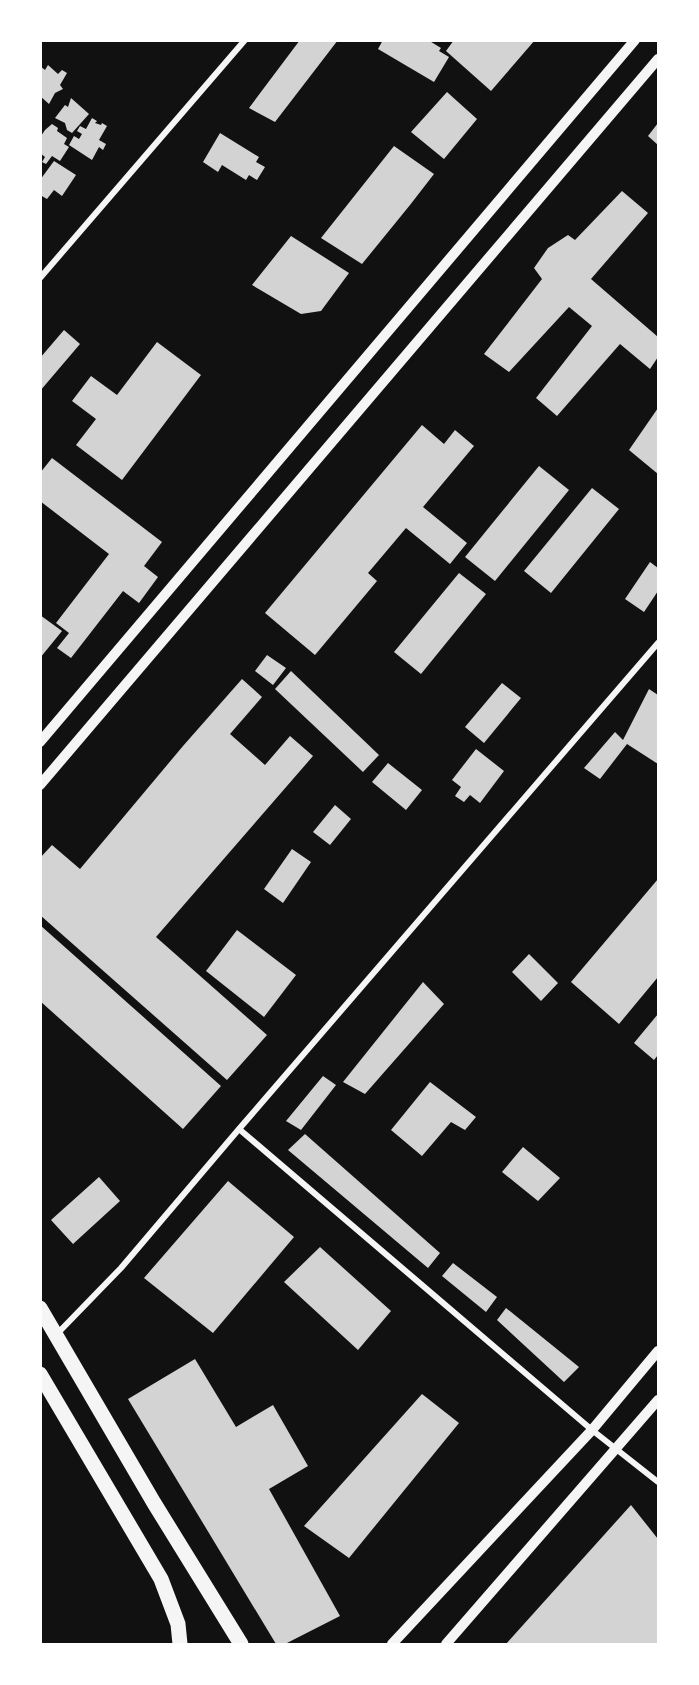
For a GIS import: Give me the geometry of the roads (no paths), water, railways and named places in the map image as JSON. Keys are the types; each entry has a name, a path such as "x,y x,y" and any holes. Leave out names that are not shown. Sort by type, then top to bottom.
{"main road":[{"path":"40,1308 154,1503 241,1644"},
{"path":"40,1374 161,1579 178,1624 180,1644"}],"street":[{"path":"40,278 245,40"},
{"path":"40,741 635,40"},
{"path":"40,785 658,59"},
{"path":"55,1335 121,1268 658,643"},
{"path":"239,1129 592,1430 658,1482"},
{"path":"392,1644 592,1430 658,1351"},
{"path":"446,1644 617,1450 658,1400"}]}
